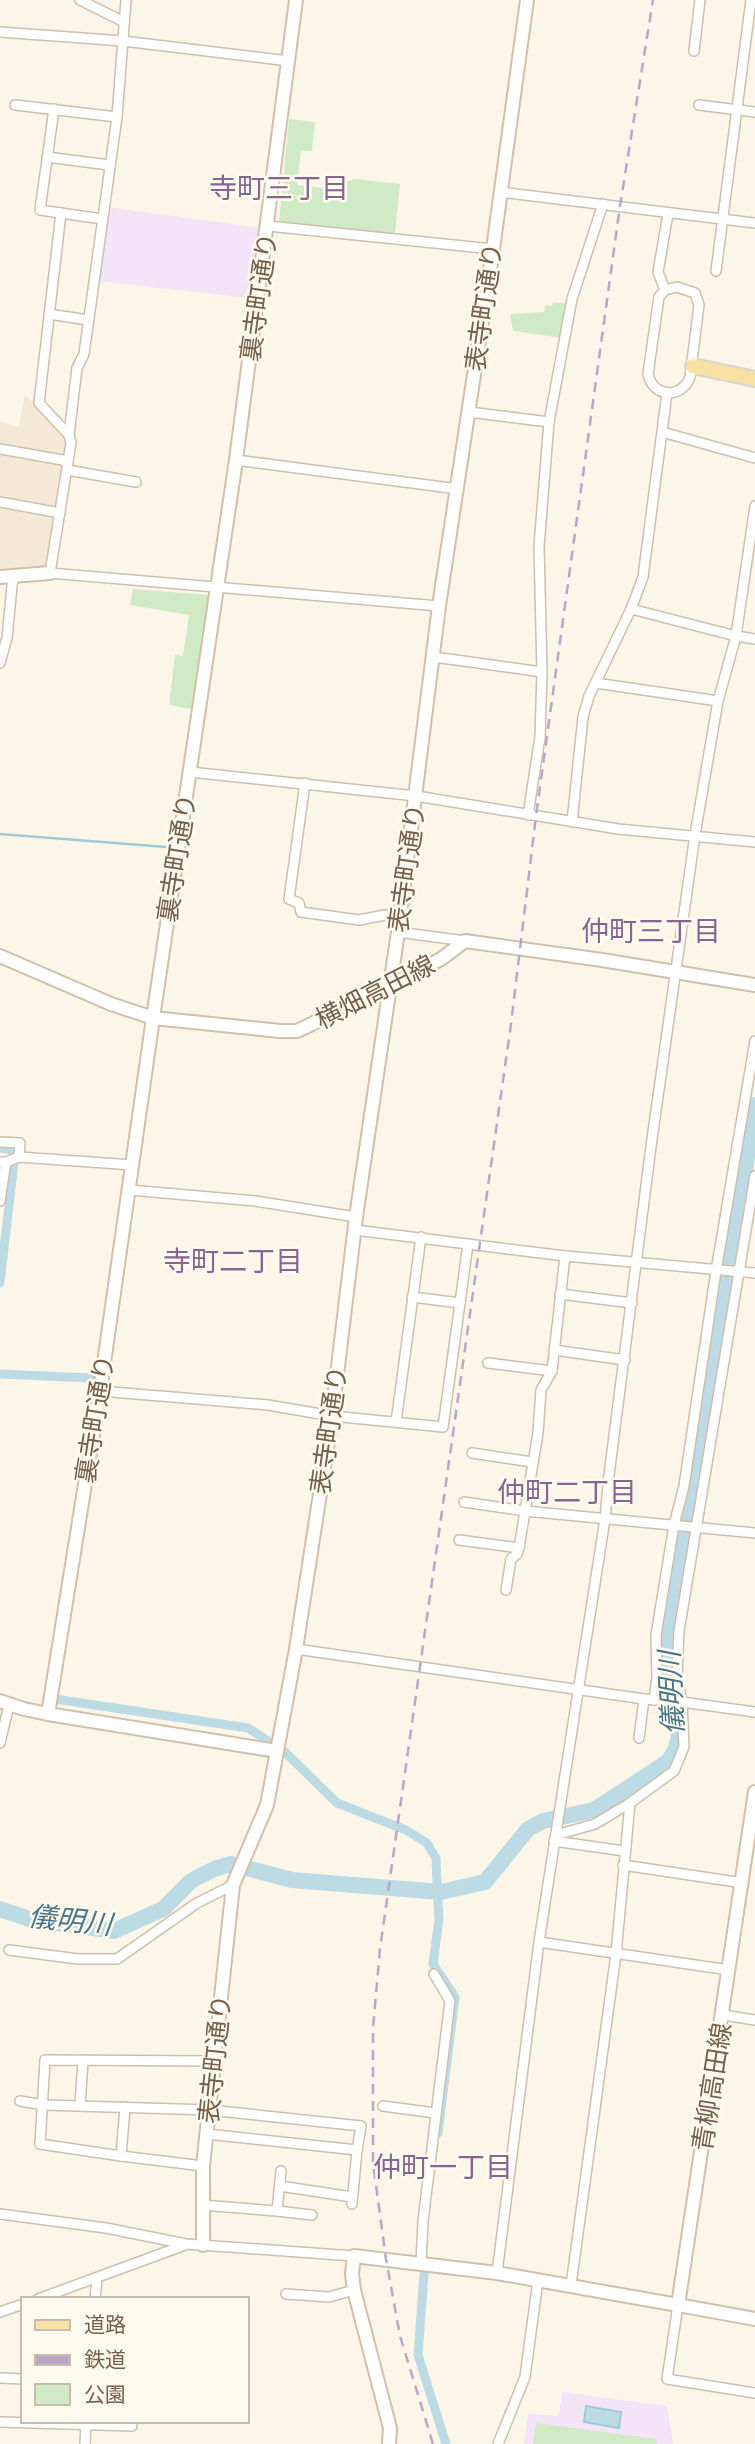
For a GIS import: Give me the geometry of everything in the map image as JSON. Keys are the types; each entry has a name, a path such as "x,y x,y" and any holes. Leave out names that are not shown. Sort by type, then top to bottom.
{"main road":[{"path":"693,366 755,379"}],"street":[{"path":"80,0 124,22"},
{"path":"50,573 117,117 126,0"},
{"name":"裏寺町通り","path":"48,1714 100,1391 236,460 296,0"},
{"name":"表寺町通り","path":"203,2245 203,2166 236,1880 267,1805 296,1649 332,1416 356,1224 401,916 439,606 493,249 527,0"},
{"path":"694,51 701,0"},
{"path":"716,271 751,0"},
{"path":"0,32 122,41 289,61"},
{"path":"15,105 117,117"},
{"path":"699,105 755,112"},
{"path":"54,109 40,210 102,219"},
{"path":"47,157 109,164"},
{"path":"500,192 755,223"},
{"path":"528,815 540,737 542,672 539,546 549,422 572,299 603,204"},
{"path":"61,213 39,403 69,435"},
{"path":"665,290 658,272 668,214"},
{"path":"268,226 493,249"},
{"path":"677,287 691,290 698,298 693,366 687,386 678,392 667,393 654,388 649,374 659,297 665,290 677,287"},
{"path":"49,314 88,320"},
{"path":"572,822 583,717 643,577 667,393"},
{"path":"469,412 549,422"},
{"path":"662,432 755,458"},
{"path":"0,449 136,482"},
{"path":"236,460 458,489"},
{"path":"0,502 60,513"},
{"path":"497,2273 539,1942 605,1519 636,1262 695,835 718,701 736,636 755,506"},
{"path":"0,663 7,638 7,576 50,573 439,606"},
{"path":"631,609 755,639"},
{"path":"434,657 542,672"},
{"path":"596,683 718,701"},
{"path":"190,772 416,796 618,829 755,842"},
{"path":"305,783 289,899 299,903 301,912 359,920 385,915 401,916"},
{"path":"398,932 465,941"},
{"name":"横畑高田線","path":"0,956 111,1004 153,1018 297,1031 363,993 390,985 441,959 465,941 755,985"},
{"path":"639,1738 653,1699 657,1677 656,1635 684,1486 716,1271 755,1041"},
{"path":"0,1142 20,1143 19,1157"},
{"path":"0,1201 3,1162 19,1157 133,1165"},
{"path":"555,1838 595,1824 630,1803 674,1771 684,1747 677,1676 679,1631 755,1176"},
{"path":"130,1190 255,1201 356,1224 468,1244 565,1256 755,1273"},
{"path":"396,1422 421,1237"},
{"path":"100,1391 268,1405 332,1416 443,1427 468,1244"},
{"path":"506,1590 511,1559 519,1548 541,1390 552,1371 565,1256"},
{"path":"560,1294 632,1303"},
{"path":"412,1297 460,1303"},
{"path":"554,1350 625,1360"},
{"path":"488,1363 552,1371"},
{"path":"472,1453 532,1462"},
{"path":"464,1502 525,1511 755,1533"},
{"path":"459,1540 519,1548"},
{"path":"296,1649 755,1712"},
{"path":"0,1743 5,1703 48,1714 277,1751"},
{"name":"青柳高田線","path":"678,2305 755,1792"},
{"path":"571,2285 616,1954 630,1803"},
{"path":"555,1838 624,1851"},
{"path":"623,1865 743,1883"},
{"path":"9,1950 78,1959 117,1959 197,1903 236,1880"},
{"path":"539,1942 729,1970"},
{"path":"421,2263 423,2221 450,2001 434,1974"},
{"path":"723,2015 755,2020"},
{"path":"203,2166 40,2144 45,2060 216,2061"},
{"path":"80,2105 83,2061"},
{"path":"20,2101 44,2105 209,2110 361,2126 352,2201 280,2186"},
{"path":"383,2106 435,2113"},
{"path":"121,2156 125,2107"},
{"path":"207,2134 357,2150"},
{"path":"277,2211 281,2171"},
{"path":"202,2205 312,2215"},
{"path":"0,2214 106,2228 186,2244 354,2256 497,2273 755,2319"},
{"path":"44,2297 186,2244"},
{"path":"354,2256 354,2290 390,2428 389,2444"},
{"path":"95,2297 97,2278"},
{"path":"498,2444 525,2377 538,2280"},
{"path":"286,2294 329,2297 354,2290"},
{"path":"0,2312 21,2305"},
{"path":"678,2305 667,2379 755,2393"},
{"path":"0,2378 21,2379"},
{"path":"0,2422 21,2422"},
{"path":"85,2444 86,2423 132,2426"}],"shaded area":[{"path":"106,207 262,228 256,299 98,281"},
{"path":"25,394 68,440 47,567 0,570 0,422 19,427"},
{"path":"562,2392 667,2406 673,2444 524,2444 528,2414 559,2416"}],"green space":[{"path":"289,119 315,122 312,151 301,151 297,185 325,188 355,179 400,184 395,234 279,222"},
{"path":"553,302 568,304 563,338 513,331 510,314 544,312 545,305 552,306"},
{"path":"133,589 210,595 196,710 169,705 175,655 183,656 189,615 130,605"},
{"path":"536,2423 656,2439 657,2444 533,2444"}],"water":[{"path":"586,2406 621,2412 619,2428 584,2422"}],"waterway":[{"path":"0,834 166,847"},
{"name":"儀明川","path":"0,1909 29,1919 114,1931 163,1909 191,1881 231,1864 292,1880 441,1892 485,1882 528,1829 543,1821 594,1810 669,1761 679,1736 665,1681 668,1627 697,1483 755,1105"},
{"path":"0,1148 13,1150 14,1162 0,1283"},
{"path":"0,1374 91,1378"},
{"path":"55,1699 248,1728 271,1743"},
{"path":"285,1752 337,1803 406,1830 427,1843 436,1858 439,1919 433,1964 455,1997 438,2133"},
{"path":"425,2261 418,2355 446,2444"}],"railway":[{"path":"433,2444 400,2336 373,2163 373,2028 380,1949 511,1024 536,816 620,206 653,0"}],"district":[{"name":"寺町三丁目","path":"279,188"},
{"name":"仲町三丁目","path":"651,931"},
{"name":"寺町二丁目","path":"233,1261"},
{"name":"仲町二丁目","path":"567,1492"},
{"name":"仲町一丁目","path":"443,2167"}]}
